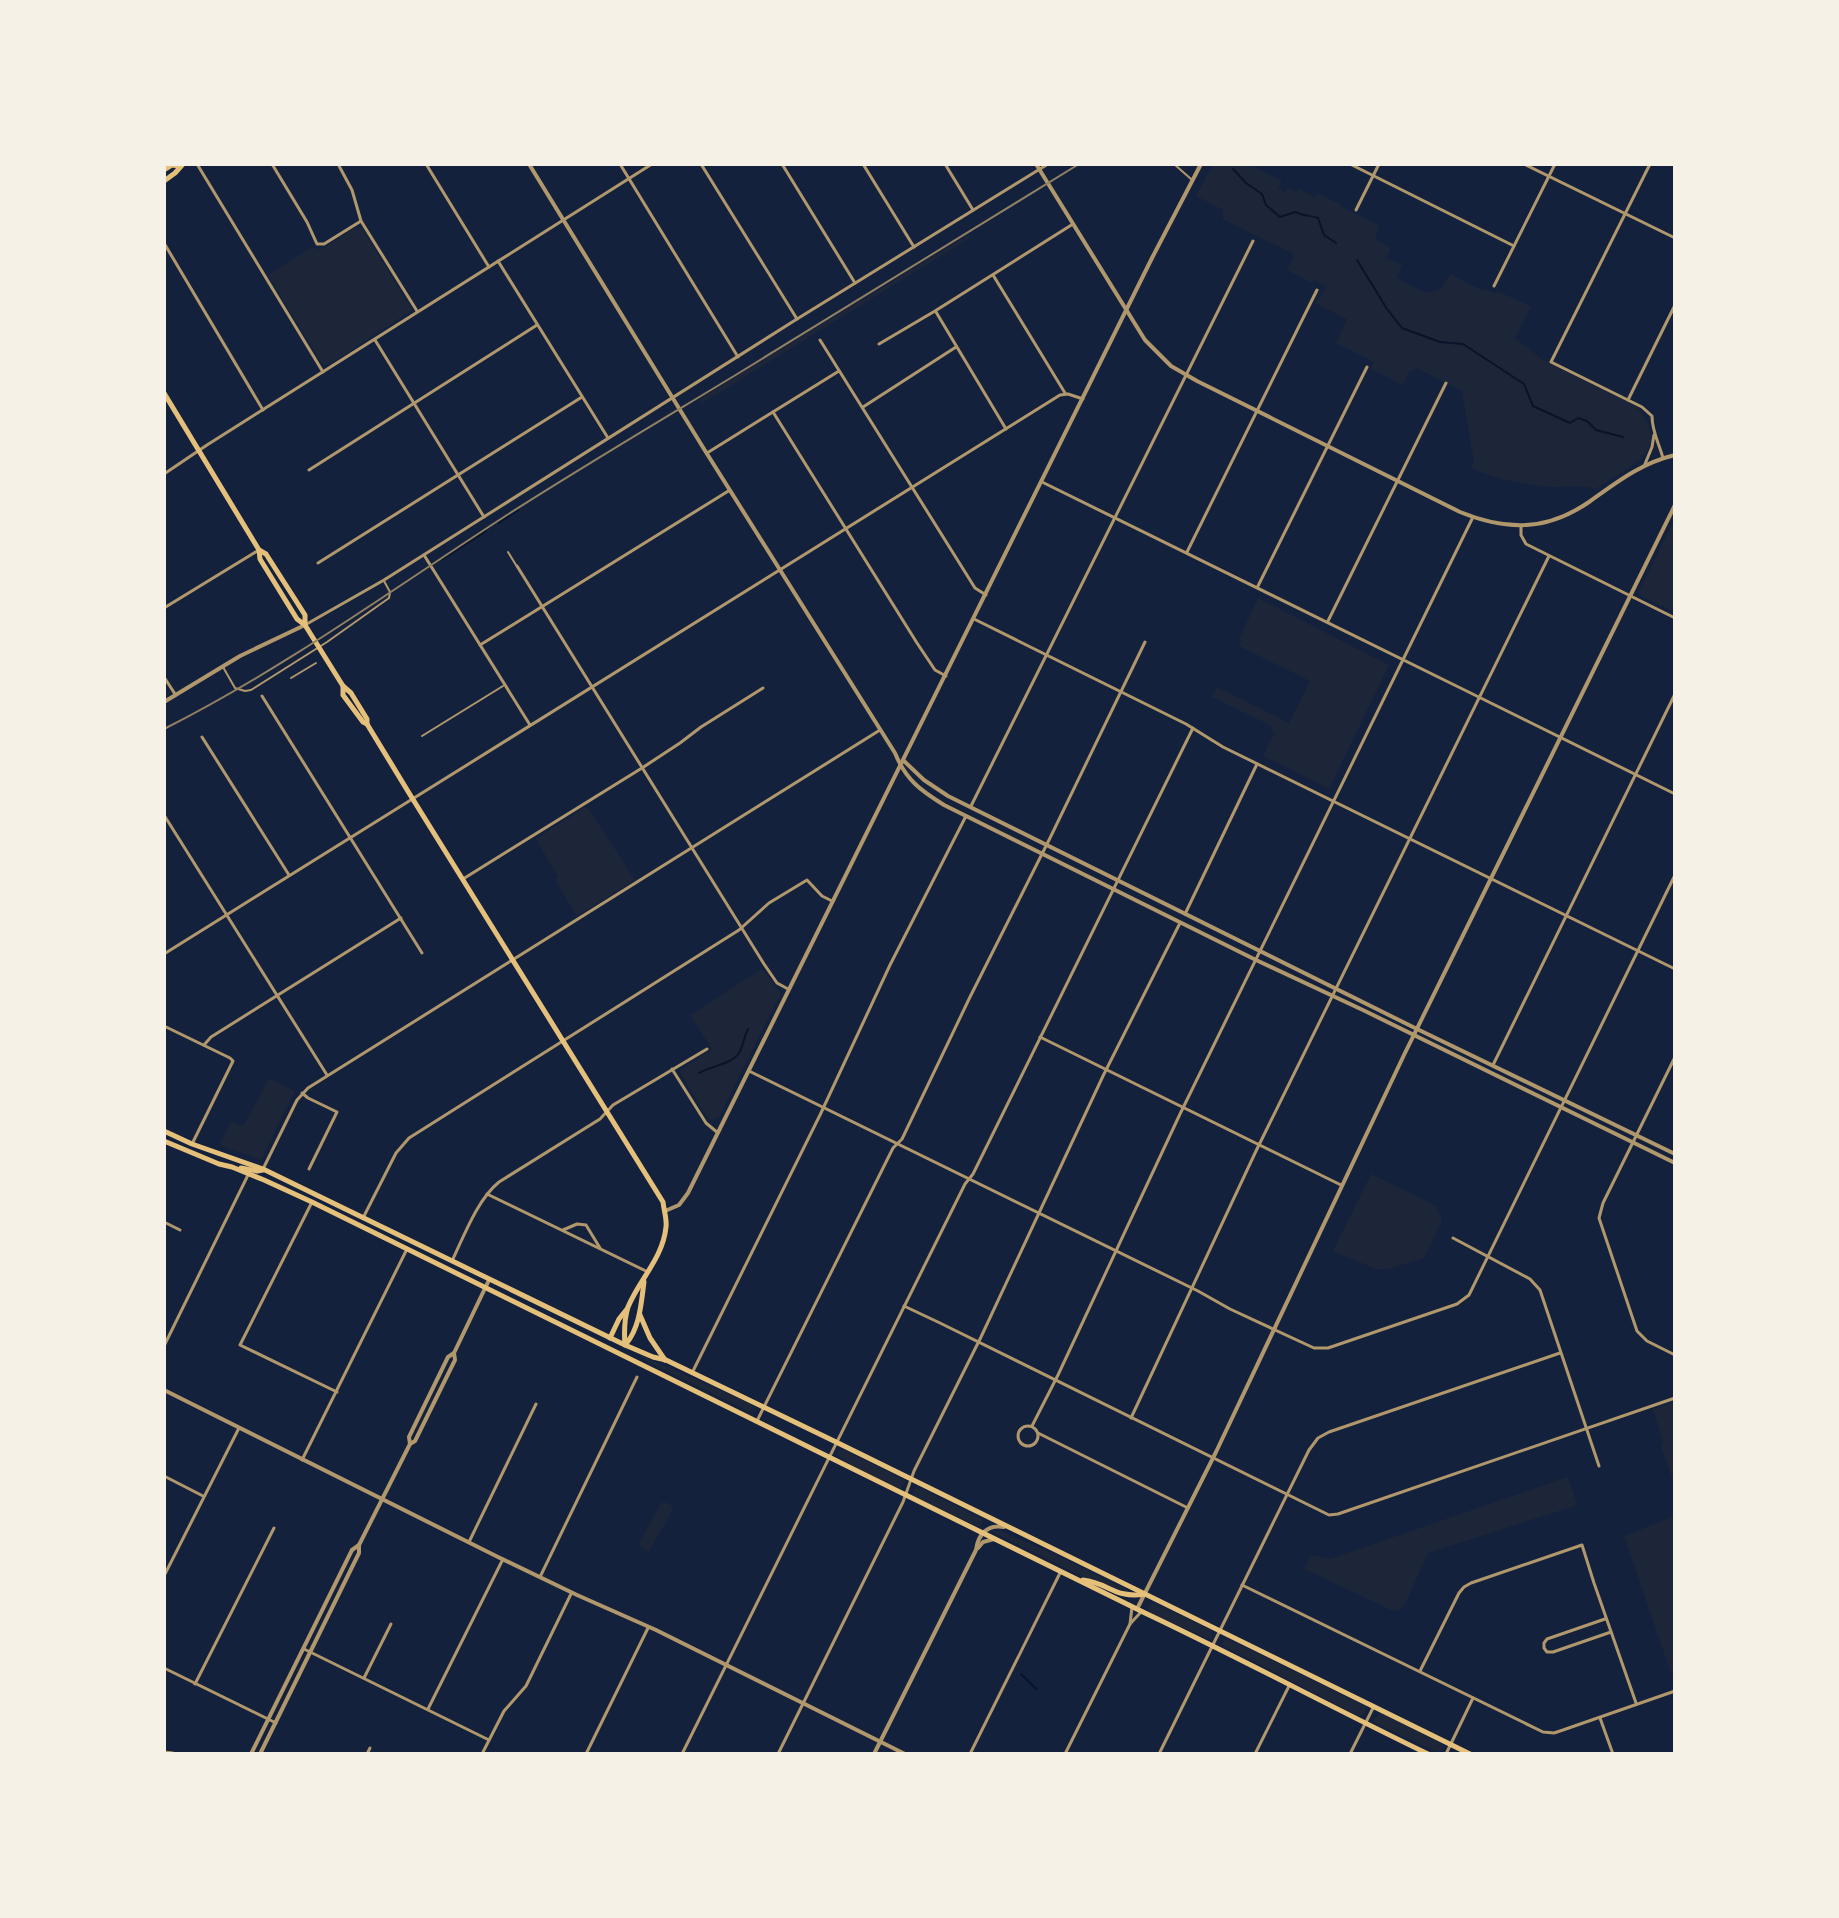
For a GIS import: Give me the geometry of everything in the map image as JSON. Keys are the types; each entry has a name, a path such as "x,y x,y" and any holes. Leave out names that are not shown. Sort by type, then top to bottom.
{"main road":[{"path":"164,170 172,165 181,165"},
{"path":"164,181 181,165"},
{"path":"164,393 259,550 266,554 305,615 305,625 343,686 343,695 367,724 658,1193 665,1211 666,1231 644,1282 640,1315 632,1336 625,1345 613,1351"},
{"path":"164,1131 263,1169 610,1338 666,1360 1470,1754"},
{"path":"164,1141 249,1173 312,1202 1428,1754"},
{"path":"232,1167 263,1169"},
{"path":"610,1338 636,1290 644,1282"},
{"path":"627,1309 625,1345 632,1359"},
{"path":"640,1315 666,1360"},
{"path":"1078,1580 1093,1581 1123,1595 1145,1594"}],"street":[{"path":"197,164 323,372"},
{"path":"272,164 317,244 324,244 361,221"},
{"path":"338,164 352,190 361,221 417,312"},
{"path":"426,164 489,267"},
{"path":"529,164 881,729 900,767 918,788 944,805 1180,923 1675,1163"},
{"path":"620,164 738,357"},
{"path":"164,474 652,164"},
{"path":"701,164 797,319"},
{"path":"782,164 855,283"},
{"path":"863,164 914,247"},
{"path":"945,164 973,210"},
{"path":"164,702 222,666 305,625 384,580 1038,167 1048,164"},
{"path":"1174,164 1193,180"},
{"path":"665,1211 679,1205 685,1198 1201,164"},
{"path":"1350,164 1514,246"},
{"path":"1356,210 1379,164"},
{"path":"1524,164 1675,238"},
{"path":"1494,286 1555,164"},
{"path":"1645,464 1654,435 1652,416 1642,407 1551,362 1650,164"},
{"path":"1038,167 1151,347 1171,366 1473,517 1521,526 1550,521 1571,513 1645,464 1675,455"},
{"path":"879,344 1073,224"},
{"path":"971,807 1253,241"},
{"path":"164,243 263,410"},
{"path":"498,261 609,439"},
{"path":"993,275 1065,393 1083,399"},
{"path":"1186,552 1317,290"},
{"path":"1628,400 1675,305"},
{"path":"935,311 1006,429"},
{"path":"309,470 537,325"},
{"path":"375,340 484,517"},
{"path":"820,340 975,588 986,595"},
{"path":"863,407 956,347"},
{"path":"1258,586 1367,367"},
{"path":"707,453 839,371"},
{"path":"1328,621 1446,383"},
{"path":"165,951 1065,393"},
{"path":"318,563 582,397"},
{"path":"773,412 936,671 946,676"},
{"path":"1654,435 1663,458"},
{"path":"1042,482 1675,794"},
{"path":"480,645 730,490"},
{"path":"1065,1754 1213,1458 1341,1185 1675,505"},
{"path":"1032,1426 1183,1108 1473,517"},
{"path":"1521,526 1521,535 1526,544 1675,618"},
{"path":"164,608 259,550"},
{"path":"508,552 777,983 789,990"},
{"path":"424,555 530,725"},
{"path":"1131,1418 1259,1145 1549,556"},
{"path":"222,666 235,688 251,690 389,598 390,592 384,580"},
{"path":"974,619 1333,802 1675,969"},
{"path":"757,1421 893,1148 902,1139 1145,642"},
{"path":"291,678 316,663"},
{"path":"164,677 175,695"},
{"path":"422,736 505,685"},
{"path":"463,879 642,768 763,688"},
{"path":"1493,1065 1675,694"},
{"path":"262,696 422,953"},
{"path":"682,1754 1193,728"},
{"path":"263,1169 302,1093 327,1075 881,729"},
{"path":"202,737 289,875"},
{"path":"896,754 936,789 971,807 1675,1154"},
{"path":"1185,914 1257,764"},
{"path":"164,815 327,1075"},
{"path":"691,1373 966,816"},
{"path":"749,1071 1319,1349 1457,1304 1469,1295 1675,875"},
{"path":"363,1218 405,1141 743,927 769,903 807,880 822,896 833,902"},
{"path":"204,1045 211,1037 275,995 401,918"},
{"path":"778,1754 906,1495 1106,1070 1180,923"},
{"path":"164,1026 230,1058 232,1064 192,1144"},
{"path":"1040,1037 1341,1185"},
{"path":"452,1262 487,1194 499,1182 600,1119 613,1105 707,1049"},
{"path":"1675,1057 1603,1203 1599,1218 1637,1331 1647,1341 1675,1355"},
{"path":"672,1069 706,1123 718,1133"},
{"path":"302,1093 337,1112 309,1169"},
{"path":"164,1346 249,1173"},
{"path":"487,1194 648,1272"},
{"path":"312,1202 240,1345 337,1392"},
{"path":"164,1222 180,1230"},
{"path":"563,1230 577,1224 586,1225 600,1248"},
{"path":"1453,1238 1530,1279 1540,1290 1599,1466"},
{"path":"302,1460 407,1249"},
{"path":"260,1754 359,1553 359,1545 455,1360 454,1353 489,1280"},
{"path":"904,1306 1329,1515 1675,1398"},
{"path":"1159,1754 1309,1450 1318,1438 1560,1353"},
{"path":"540,1577 637,1377"},
{"path":"164,1390 571,1593 649,1627 905,1754"},
{"path":"469,1542 536,1404"},
{"path":"1032,1426 1038,1433 1188,1508"},
{"path":"1032,1426 1019,1431 1017,1438 1021,1444 1028,1446 1035,1443 1038,1433"},
{"path":"164,1576 239,1428"},
{"path":"164,1476 204,1497"},
{"path":"976,1550 987,1529 996,1525 1010,1528"},
{"path":"195,1684 274,1528"},
{"path":"874,1754 976,1550 983,1542 994,1538"},
{"path":"251,1754 352,1550 359,1545"},
{"path":"1420,1671 1464,1587 1582,1545 1637,1705"},
{"path":"428,1709 503,1559"},
{"path":"970,1754 1061,1571"},
{"path":"1242,1585 1543,1732 1554,1733 1675,1691"},
{"path":"482,1754 504,1711 526,1686 571,1593"},
{"path":"1130,1624 1137,1609"},
{"path":"1607,1618 1547,1639 1544,1648 1547,1652 1553,1652 1611,1632"},
{"path":"364,1678 391,1624"},
{"path":"586,1754 649,1627"},
{"path":"304,1649 489,1740"},
{"path":"164,1668 276,1723"},
{"path":"1255,1754 1290,1684"},
{"path":"1446,1754 1473,1698"},
{"path":"1350,1754 1374,1706"},
{"path":"1600,1718 1613,1754"},
{"path":"367,1754 370,1748"},
{"path":"164,1752 173,1753"}],"shaded area":[{"path":"1213,164 1249,164 1282,181 1278,188 1285,192 1288,188 1296,192 1298,188 1315,197 1317,193 1379,225 1375,239 1391,248 1386,258 1402,265 1397,278 1427,293 1441,289 1450,274 1483,291 1499,292 1531,306 1515,338 1543,360 1637,407 1651,436 1643,457 1596,489 1533,485 1471,468 1474,462 1462,391 1417,368 1409,372 1403,385 1371,369 1374,362 1336,343 1347,319 1315,303 1327,287 1287,270 1294,256 1292,253 1223,219 1223,210 1196,196"},
{"path":"356,227 362,228 411,311 325,366 268,275 312,247 322,249"},
{"path":"970,234 968,239 701,404 701,398"},
{"path":"1675,518 1675,612 1641,596 1639,592"},
{"path":"1258,598 1389,665 1329,789 1263,756 1274,734 1270,725 1212,697 1217,687 1289,723 1310,681 1239,646 1239,639"},
{"path":"585,807 635,880 577,916 555,880 558,877 536,839"},
{"path":"762,969 781,993 719,1117 711,1120 679,1071 712,1049 690,1015"},
{"path":"268,1080 295,1091 261,1160 219,1145 231,1121 244,1125"},
{"path":"1371,1174 1436,1206 1442,1221 1424,1258 1388,1269 1376,1269 1333,1251"},
{"path":"638,1354 747,1402 753,1406 753,1411 648,1362"},
{"path":"1675,1402 1675,1486 1661,1446 1663,1442 1653,1409"},
{"path":"839,1450 901,1478 905,1481 902,1488 857,1468 837,1453"},
{"path":"1568,1477 1575,1506 1428,1553 1401,1609 1393,1611 1304,1569 1311,1555 1330,1559"},
{"path":"918,1487 980,1518 982,1524 976,1526 914,1496 913,1490"},
{"path":"664,1502 673,1509 649,1552 638,1545"},
{"path":"1675,1516 1675,1682 1674,1682 1624,1536"},
{"path":"996,1530 1061,1557 1134,1593 1119,1592 1075,1573 991,1531"},
{"path":"1152,1602 1211,1630 1212,1636 1206,1638 1153,1614 1148,1610"},
{"path":"1224,1639 1367,1709 1358,1716 1224,1646"},
{"path":"1381,1713 1440,1743 1442,1749 1435,1751 1376,1724 1375,1717"}],"waterway":[{"path":"1233,169 1262,194 1266,205 1280,217 1295,212 1318,218 1324,235 1336,243"},
{"path":"1357,260 1402,328 1440,342 1463,344 1524,384 1533,406 1570,423 1578,418 1587,421 1596,430 1623,437"},
{"path":"499,523 518,510"},
{"path":"443,559 486,531"},
{"path":"699,1073 734,1058 748,1029"},
{"path":"1021,1674 1036,1689"}],"railway":[{"path":"164,729 296,654 535,497 1079,164"}]}
